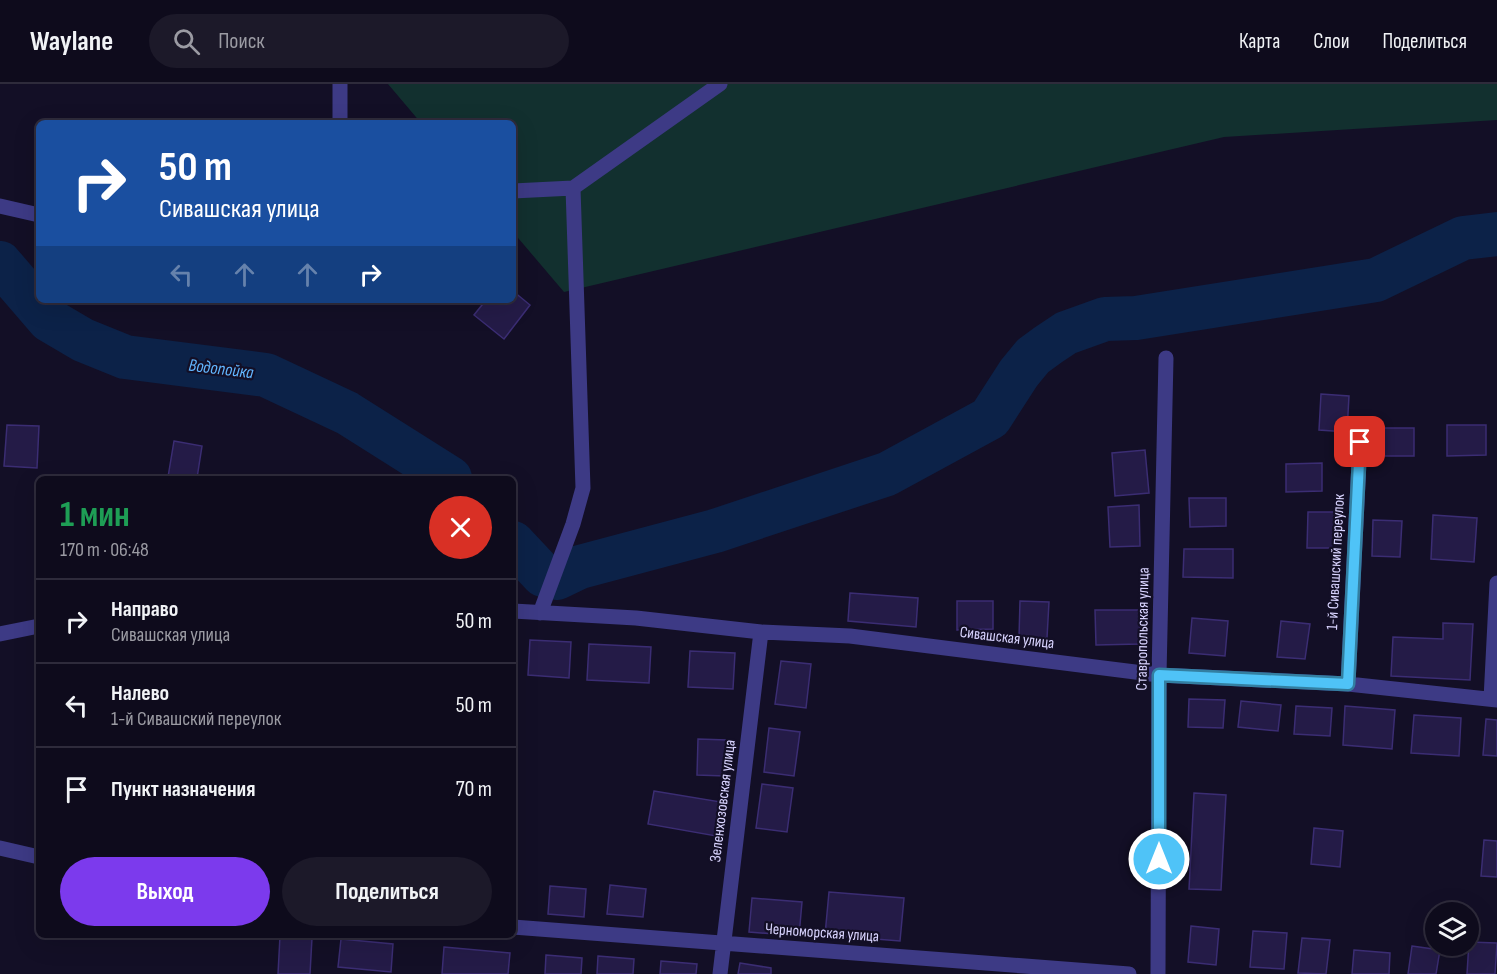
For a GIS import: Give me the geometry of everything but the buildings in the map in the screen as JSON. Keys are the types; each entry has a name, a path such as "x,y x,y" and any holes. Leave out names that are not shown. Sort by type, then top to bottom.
{"street":[{"path":"340,84 340,120"},
{"path":"516,191 573,188 720,84"},
{"path":"540,613 573,524 583,488 573,188"},
{"path":"0,206 36,214"},
{"name":"Ставропольская улица","path":"1158,974 1159,675 1166,358"},
{"name":"1-й Сивашский переулок","path":"1348,684 1360,442"},
{"path":"1494,699 1497,583"},
{"name":"Сивашская улица","path":"516,611 636,618 761,632 850,636 1159,675 1348,684 1494,699"},
{"path":"0,634 36,627"},
{"name":"Зеленхозовская улица","path":"720,974 761,632"},
{"path":"0,848 36,855"},
{"name":"Черноморская улица","path":"516,927 1129,974"}],"green space":[{"path":"388,84 1497,84 1497,120 1224,137 564,292 516,236 516,120 418,120"}],"waterway":[{"path":"557,578 580,567 715,531 887,474 990,418 1019,373 1033,356 1066,333 1105,319 1136,318 1376,280 1463,238 1497,234"},
{"name":"Водопойка","path":"0,263 49,320 83,340 125,357 266,375 347,413 447,476"},
{"name":"Водопойка","path":"516,546 543,575"}],"route":[{"path":"1159,859 1159,675 1348,684 1360,442"}]}
